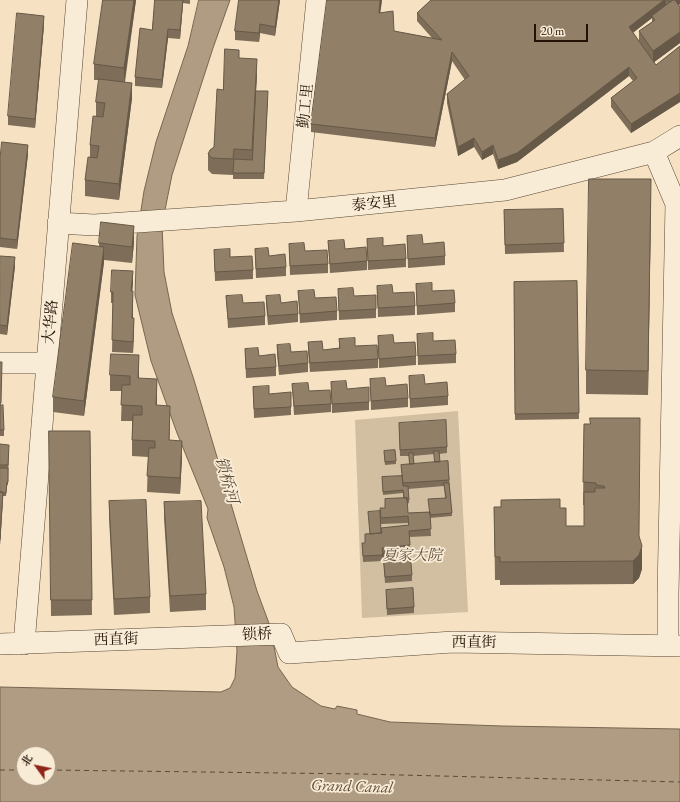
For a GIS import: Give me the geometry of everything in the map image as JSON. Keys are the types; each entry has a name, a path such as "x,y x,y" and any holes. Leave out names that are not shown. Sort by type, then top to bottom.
{"street":[{"name":"大华路","path":"24,644 77,0"},
{"name":"勤工里","path":"296,212 316,0"},
{"name":"泰安里","path":"58,223 94,225 296,212 505,190 654,152 680,136"},
{"path":"654,152 676,204 677,376 668,594 674,646"},
{"path":"0,363 47,362"},
{"name":"西直街","path":"281,634 289,653 453,642 674,646"},
{"name":"锁桥","path":"233,636 281,634"},
{"name":"西直街","path":"0,644 233,636"}],"green space":[{"name":"夏家大院","path":"458,411 468,612 362,618 355,420"}],"water":[{"name":"Grand Canal","path":"199,0 230,0 172,175 162,225 164,272 172,313 194,380 257,591 270,626 278,667 292,687 321,706 335,709 337,706 357,710 357,714 390,722 502,726 680,729 680,802 0,802 0,687 221,692 230,688 235,678 237,651 234,607 224,567 207,518 208,509 177,433 151,361 135,295 137,236 144,191 156,142 188,46"}],"building":[{"path":"103,0 134,0 124,68 94,64"},
{"path":"155,0 183,0 180,30 168,29 162,80 135,77 140,28 152,30"},
{"path":"239,0 279,0 275,27 260,24 259,33 235,31"},
{"path":"327,0 380,0 379,13 393,11 394,31 442,40 417,13 431,0 664,0 629,27 656,65 680,46 680,93 631,124 611,98 637,78 629,67 517,153 498,160 493,145 482,152 474,138 458,147 447,94 469,76 452,52 435,138 311,124"},
{"path":"675,0 680,7 680,32 653,51 639,31 655,20 652,16"},
{"path":"17,13 44,16 35,119 8,116"},
{"path":"225,49 239,50 239,58 257,59 252,150 234,149 233,159 212,158 208,154 214,147 217,89 223,90"},
{"path":"99,79 132,83 119,184 85,180 88,157 97,158 99,146 90,145 93,116 103,117 105,103 96,102"},
{"path":"256,91 268,91 264,173 233,173 234,159 252,160"},
{"path":"2,142 28,145 17,240 0,238 0,159"},
{"path":"589,179 651,179 648,371 586,370"},
{"path":"563,209 564,243 505,245 504,210"},
{"path":"101,222 134,226 132,247 99,243"},
{"path":"422,235 423,244 444,242 445,256 408,259 407,236"},
{"path":"383,238 383,246 405,244 406,259 368,261 367,239"},
{"path":"344,240 345,249 366,247 367,261 330,264 328,241"},
{"path":"73,243 104,247 84,401 53,397"},
{"path":"304,243 305,251 327,250 328,264 290,266 289,244"},
{"path":"268,248 269,256 285,254 286,267 256,269 255,249"},
{"path":"230,249 230,257 252,256 253,270 215,272 214,250"},
{"path":"0,256 15,257 7,326 0,325"},
{"path":"112,270 133,271 131,291 133,291 133,342 112,340"},
{"path":"577,281 579,413 515,414 514,282"},
{"path":"432,283 432,291 454,290 455,303 417,306 416,284"},
{"path":"392,285 393,293 414,292 415,306 378,308 377,286"},
{"path":"353,288 354,296 376,295 376,309 339,311 338,289"},
{"path":"314,290 315,298 336,297 337,311 300,314 298,291"},
{"path":"242,295 243,303 264,302 265,316 228,319 226,296"},
{"path":"280,295 281,303 297,301 298,314 268,316 266,296"},
{"path":"433,333 433,341 455,340 456,354 418,356 417,334"},
{"path":"393,335 394,343 415,342 416,356 379,359 378,336"},
{"path":"355,338 355,346 377,345 378,359 310,363 308,342 322,341 323,350 340,348 339,339"},
{"path":"290,344 291,352 307,351 308,363 279,366 277,345"},
{"path":"258,348 259,356 275,354 276,367 246,369 245,349"},
{"path":"111,354 139,355 138,378 157,379 156,405 170,406 169,440 182,441 180,478 147,476 149,448 155,448 155,441 132,440 133,415 142,415 142,406 121,405 122,385 130,385 130,376 110,375"},
{"path":"0,362 2,362 1,403 0,403"},
{"path":"424,375 425,384 447,382 448,396 410,399 409,376"},
{"path":"385,378 386,386 407,384 408,398 371,401 370,379"},
{"path":"346,381 347,389 369,387 369,402 332,404 331,382"},
{"path":"308,383 309,391 330,390 331,404 294,406 292,384"},
{"path":"269,386 269,394 291,392 291,407 254,409 253,387"},
{"path":"3,405 4,430 0,430 0,406"},
{"path":"590,418 640,418 639,536 642,546 639,555 633,561 500,562 500,557 495,557 494,507 501,507 501,500 560,499 560,508 566,508 566,526 584,526 584,492 595,492 595,488 605,488 604,486 596,485 596,483 583,482 584,424 590,424"},
{"path":"446,420 447,447 400,450 399,423"},
{"path":"49,431 90,431 92,600 51,600"},
{"path":"0,444 9,445 8,465 0,465"},
{"path":"395,450 396,461 385,462 384,451"},
{"path":"434,451 439,451 440,462 435,462"},
{"path":"409,453 413,453 414,464 410,464"},
{"path":"448,461 449,480 403,483 401,465"},
{"path":"0,468 8,468 6,493 0,492"},
{"path":"402,476 403,486 408,486 409,500 407,501 407,498 404,498 403,490 383,492 382,477"},
{"path":"444,483 449,483 452,513 430,515 428,499 446,498"},
{"path":"0,492 3,492 0,539"},
{"path":"407,498 408,513 430,512 431,529 409,531 410,545 382,548 383,555 363,556 362,543 365,543 365,534 382,533 381,528 409,525 408,516 381,518 380,508 385,508 385,499"},
{"path":"146,500 150,597 114,599 109,501"},
{"path":"201,501 206,594 170,596 164,502"},
{"path":"380,511 381,533 370,534 368,512"},
{"path":"410,552 412,575 385,577 383,554"},
{"path":"413,588 414,607 387,609 386,590"}],"ferry route":[{"path":"0,770 16,770"},
{"path":"56,770 360,774 680,782"}],"water label":[{"name":"锁桥河","path":"226,480"}]}
